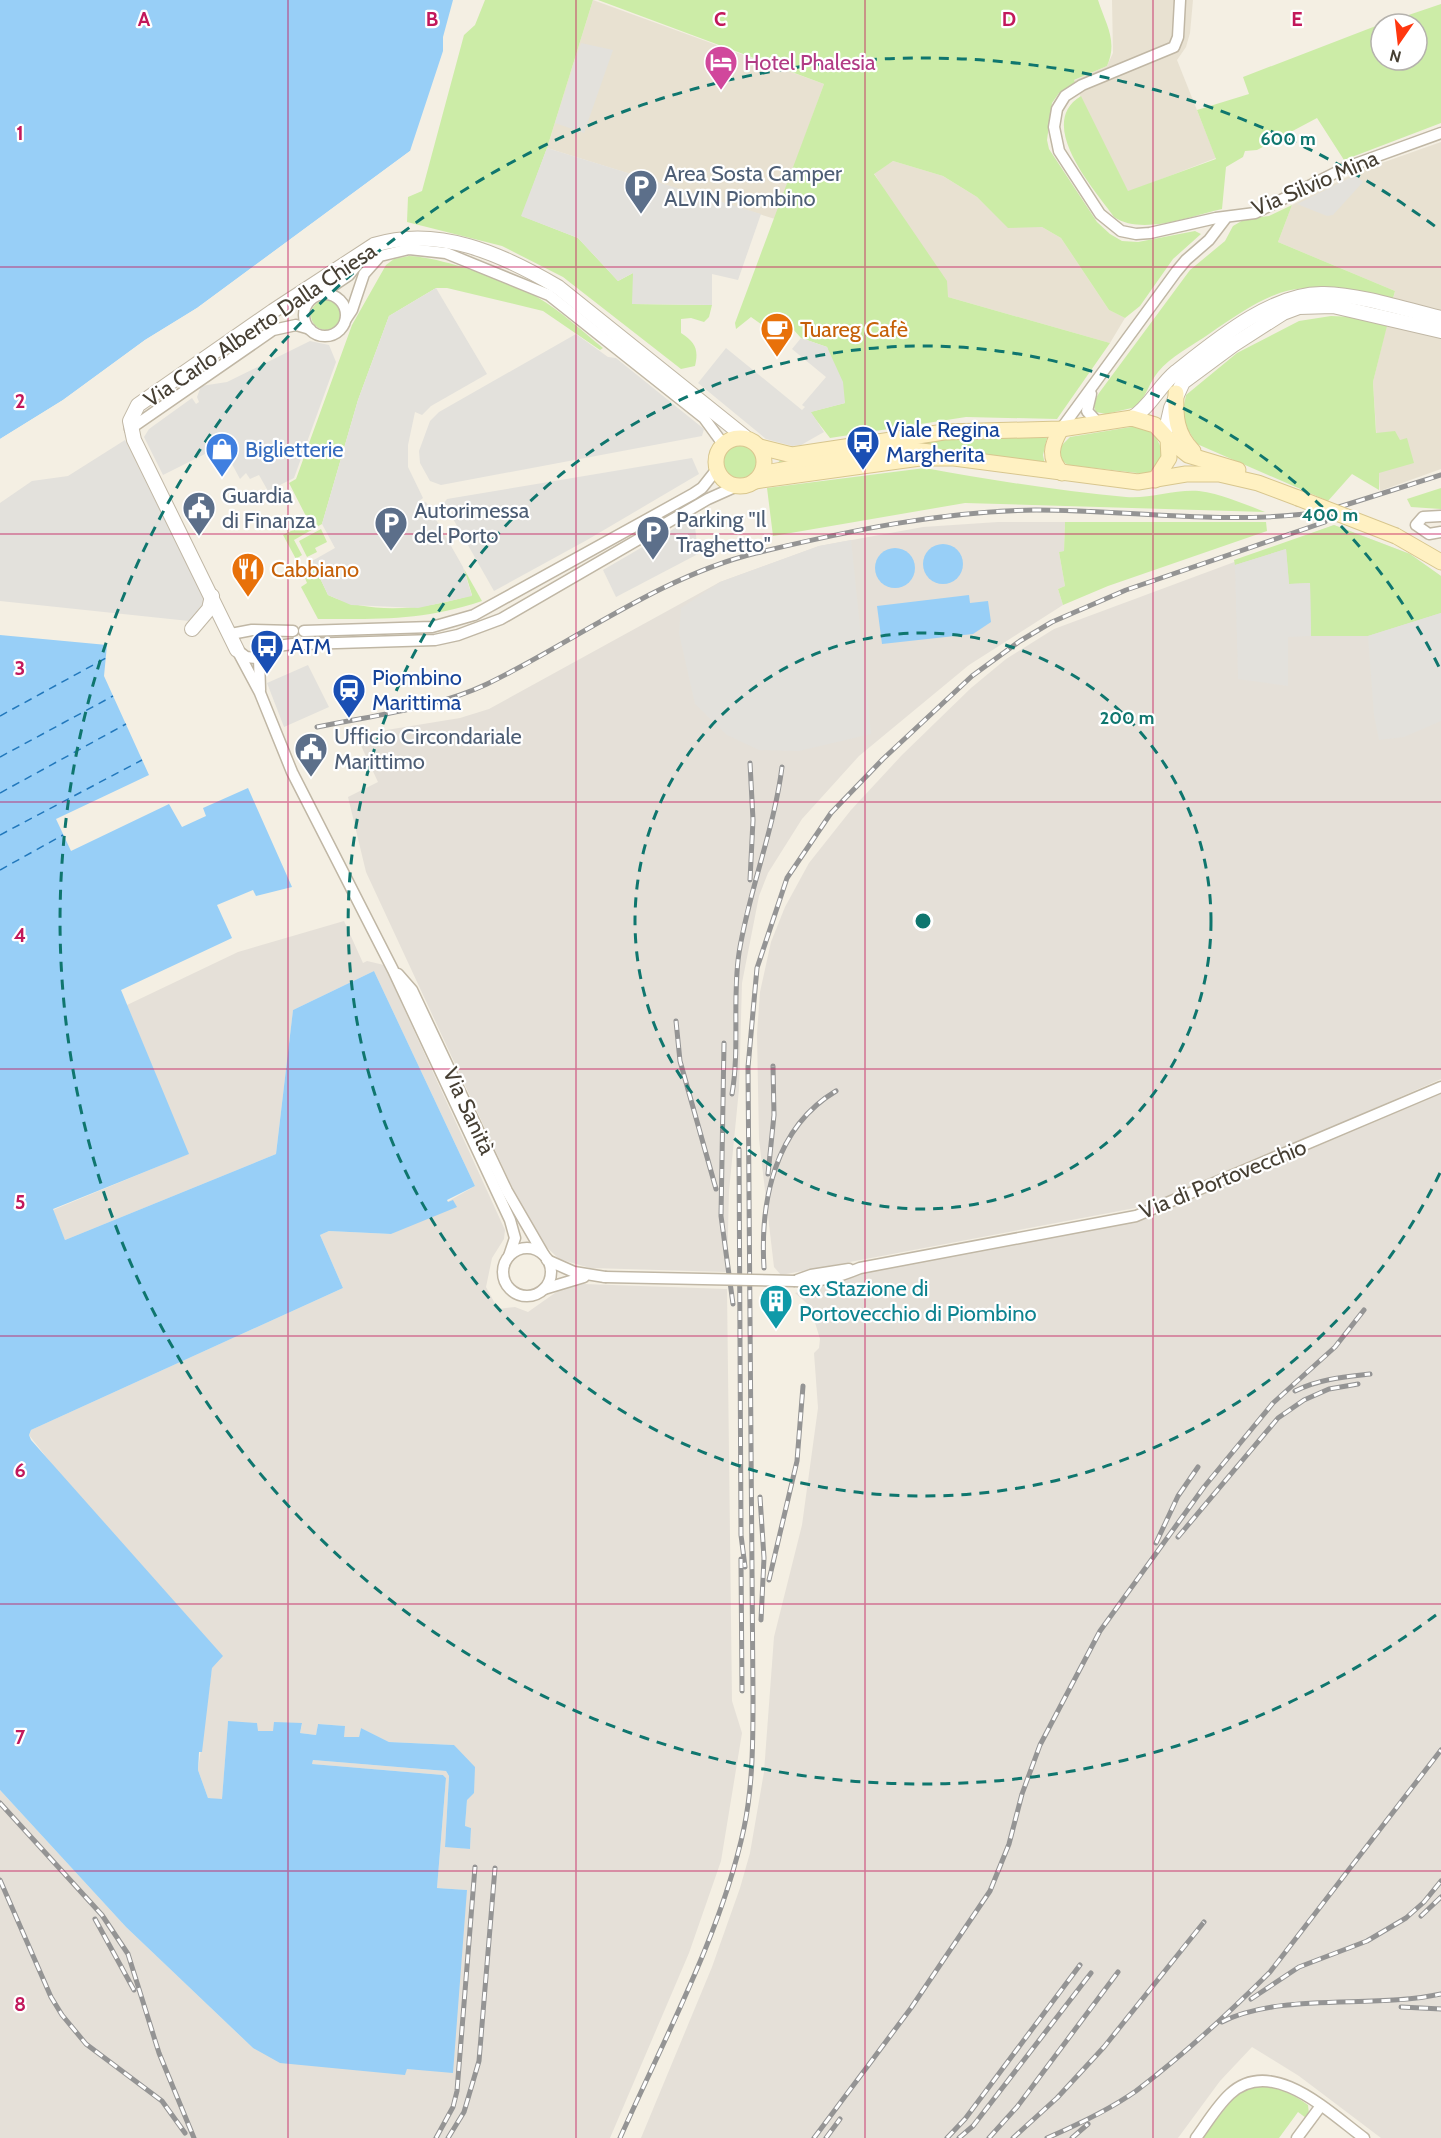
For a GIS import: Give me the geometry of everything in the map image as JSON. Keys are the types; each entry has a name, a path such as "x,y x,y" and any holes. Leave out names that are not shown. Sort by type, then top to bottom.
{"main road":[{"path":"1176,393 1175,418 1182,437 1193,451 1215,462"},
{"path":"1258,483 1237,470 1188,455 1149,422 1132,418 1062,429 944,432 792,455 760,447 745,437 730,439 723,444 717,455 717,469 721,477 738,486 758,478 920,458 954,458 1121,481 1155,480 1186,474 1209,473 1258,483 1298,498 1396,536 1441,562"},
{"path":"1062,429 1052,450 1052,458 1062,473"},
{"path":"1155,480 1169,458 1166,436"},
{"path":"758,478 765,460 760,447"}],"street":[{"name":"Via Silvio Mina","path":"1180,0 1178,38 1174,46 1082,85 1065,96 1056,117 1057,145 1100,214 1120,231 1136,234 1149,233 1216,218 1225,219 1263,211 1347,167 1441,133"},
{"path":"1062,429 1092,391 1181,266 1209,240 1225,219"},
{"name":"Via Carlo Alberto Dalla Chiesa","path":"231,634 130,429 131,416 138,405 321,292 374,245 398,239 442,239 464,244 523,268 558,287 745,437"},
{"path":"130,429 273,330 296,325 321,335 334,334 352,310 364,274 380,256 409,249 446,253 549,295 704,418 723,444"},
{"path":"310,329 305,312 321,292 344,306 346,319"},
{"path":"1132,418 1142,412 1166,381 1190,361 1249,319 1283,300 1303,295 1342,295 1441,318"},
{"path":"1166,436 1176,393 1183,382 1268,321 1299,307 1333,306 1441,331"},
{"path":"1092,391 1088,411 1100,424"},
{"path":"261,693 237,650 231,634 252,630 263,632 432,627 474,615 702,489 717,469"},
{"path":"237,650 246,657 259,658 269,649 299,644 435,640 482,626 501,619 708,499 738,486"},
{"path":"1441,516 1423,517 1416,525 1429,534 1441,532"},
{"path":"192,629 205,615 212,596"},
{"path":"263,632 268,638 269,649"},
{"path":"259,658 261,693"},
{"name":"Via Sanità","path":"261,693 292,772 393,970 510,1220 514,1238 503,1273 511,1289 527,1296 544,1289"},
{"name":"Via Sanità","path":"393,970 412,990 517,1210 545,1257"},
{"name":"Via di Portovecchio","path":"545,1257 567,1270 589,1276 795,1281 837,1269 855,1269 1136,1216 1441,1087"},
{"path":"509,1256 526,1248 545,1257 550,1278 544,1289"},
{"name":"Via di Portovecchio","path":"544,1289 589,1276"},
{"path":"1196,2138 1232,2092 1249,2083 1278,2082 1320,2107 1364,2138"},
{"path":"1297,2138 1320,2107"}],"shaded area":[{"path":"593,0 824,84 775,219 547,148"},
{"path":"1112,0 1193,0 1190,33 1186,47 1177,60 1216,158 1128,192 1073,81 1107,66 1113,53"},
{"path":"581,43 613,50 584,133 555,123"},
{"path":"1441,142 1441,469 1380,491 1373,382 1395,291 1278,242 1292,205 1359,171"},
{"name":"Area Sosta Camper ALVIN Piombino","path":"547,148 761,214 738,280 712,274 712,305 632,304 633,273 618,281 578,238 521,216"},
{"path":"893,161 943,176 977,197 1008,227 1042,227 1061,238 1109,310 1125,318 1110,343 948,297 874,173"},
{"path":"1356,175 1363,182 1333,215 1327,216 1297,204"},
{"path":"436,288 487,374 431,406 422,415 415,412 408,445 408,467 423,498 419,501 421,504 426,502 463,567 472,596 418,608 351,605 328,595 312,561 335,548 322,524 358,400 389,316"},
{"path":"576,334 608,357 616,358 704,429 702,436 441,485 430,481 420,463 419,451 430,421 439,412"},
{"path":"801,338 827,347 843,382 845,403 811,412 824,432 801,445 792,446 766,439 698,383 726,348 802,410 805,407 802,405 826,377 792,349"},
{"path":"310,341 329,345 336,362 294,478 268,491 259,475 250,479 246,473 240,479 218,438 215,440 219,447 163,475 144,437 149,429 192,398 196,404 199,402 197,397 201,386 227,382"},
{"path":"125,440 205,601 189,621 0,601 0,503 32,481 68,476"},
{"path":"692,458 699,474 587,540 494,591 444,503 447,499"},
{"name":"Parking \"Il Traghetto\"","path":"694,517 698,554 616,597 603,570"},
{"path":"998,522 1065,522 1064,551 1059,552 1065,586 1058,589 1063,605 969,665 859,756 802,819 768,873 759,896 742,983 739,1089 729,1191 727,1272 590,1268 559,1259 535,1236 366,872 348,797 378,782 356,735 460,718 489,709 720,582 819,546 923,527"},
{"path":"1334,525 1410,554 1441,576 1441,1079 1190,1190 1135,1208 781,1275 774,1267 759,1139 757,1034 760,992 771,942 785,907 809,863 851,810 902,755 971,688 1006,659 1054,629"},
{"path":"851,540 871,734 799,751 759,750 727,735 695,704 679,633 681,608 720,582 819,546"},
{"path":"1286,549 1289,584 1310,583 1311,636 1288,637 1288,686 1238,679 1235,565"},
{"path":"1441,613 1441,721 1404,737 1379,740 1374,715 1368,636"},
{"path":"308,665 329,707 284,727 267,683"},
{"path":"344,921 363,963 367,961 384,965 505,1230 504,1239 492,1258 486,1287 498,1309 515,1307 528,1312 562,1288 583,1284 727,1289 732,1701 742,1733 721,1861 689,1953 610,2138 0,2138 0,1790 126,1927 253,2048 405,2074 467,1890 437,1888 446,1778 443,1775 312,1764 313,1760 446,1771 449,1776 445,1846 470,1849 471,1828 465,1827 467,1799 474,1792 454,1745 389,1742 361,1728 359,1737 344,1737 344,1726 318,1724 316,1735 300,1733 302,1724 273,1731 257,1731 228,1721 222,1800 208,1798 198,1770 212,1668 29,1435 31,1430 343,1288 320,1235 329,1231 391,1234 475,1186 374,971 293,1010 276,1154 65,1240 53,1210 188,1154 127,1005 238,952"},
{"path":"1441,1094 1441,2138 1381,2138 1299,2076 1252,2047 1220,2081 1178,2138 641,2138 712,1967 750,1853 764,1772 774,1637 802,1525 818,1408 814,1353 819,1348 820,1339 810,1306 795,1293 879,1269 1146,1219"}],"green space":[{"path":"485,0 593,0 547,148 522,216 578,238 618,281 633,273 633,304 712,305 709,317 704,322 691,318 681,319 681,333 695,346 695,366 681,369 563,277 502,246 407,222 408,197 422,191 464,35 475,25"},
{"path":"598,0 1098,0 1110,33 1110,57 1107,66 1074,80 1076,85 1059,93 1052,103 1047,140 1049,149 1097,222 1122,241 1138,242 1195,231 1201,234 1173,259 1140,306 1125,318 1109,310 1061,238 1042,227 1008,228 977,197 943,176 893,161 874,174 947,281 948,297 1110,343 1057,419 966,417 830,438 810,412 845,403 827,347 801,338 792,328 786,333 777,327 772,332 751,317 736,329 735,323 824,84"},
{"path":"1441,4 1441,123 1344,160 1317,118 1257,150 1245,151 1243,157 1226,167 1222,209 1167,223 1138,225 1125,222 1114,217 1094,190 1073,156 1066,139 1064,123 1068,108 1081,96 1128,191 1216,159 1197,110 1249,94 1243,77 1369,29 1369,72 1429,72 1429,12 1417,12"},
{"path":"1292,205 1278,242 1395,291 1392,302 1315,288 1296,289 1277,294 1236,316 1169,361 1155,376 1136,407 1106,414 1096,412 1093,404 1099,393 1190,270 1225,241 1233,226 1245,219 1269,216"},
{"path":"409,256 456,265 493,277 525,291 554,308 603,348 600,350 543,311 447,288 436,288 389,316 358,400 322,524 294,540 302,555 296,559 283,535 309,522 289,483 296,479 352,325 386,265 394,259"},
{"path":"326,300 337,304 341,315 337,326 326,330 315,326 311,315 315,304"},
{"path":"1331,316 1354,317 1387,326 1373,382 1376,433 1395,431 1400,440 1407,438 1414,463 1379,473 1379,490 1352,474 1328,501 1197,444 1181,419 1186,395 1237,353 1299,321"},
{"path":"1137,426 1153,434 1161,448 1159,462 1146,474 1068,465 1061,460 1059,448 1070,437"},
{"path":"957,437 1047,438 1043,455 1045,465 914,446 778,463 780,460"},
{"path":"740,446 752,450 756,462 752,474 740,478 728,474 724,462 728,450"},
{"path":"925,468 1025,485 1126,497 1144,497 1181,491 1208,492 1265,512 965,503 773,536 767,488"},
{"path":"1441,488 1441,509 1411,507 1407,499"},
{"path":"1065,522 1266,522 1267,531 1108,586 1063,605 1058,589 1065,586 1059,552 1064,551"},
{"path":"1334,525 1410,554 1441,576 1441,613 1368,636 1311,636 1310,583 1289,584 1286,549 1235,565 1234,560"},
{"path":"321,529 327,542 315,548 317,552 307,557 299,541"},
{"path":"312,561 328,595 345,602 381,608 400,608 455,600 472,595 464,569 482,601 461,608 401,618 318,619 301,587 307,583 301,568"},
{"path":"1258,2085 1279,2089 1296,2097 1308,2105 1309,2114 1306,2118 1298,2112 1279,2138 1202,2138 1235,2096"}],"water":[{"path":"0,0 453,0 443,37 443,51 410,151 197,308 145,340 63,400 0,439"},
{"path":"943,544 957,550 963,564 957,578 943,584 929,578 923,564 929,550"},
{"path":"895,548 903,549 909,554 914,560 914,576 909,582 903,587 895,588 887,587 881,582 876,576 875,568 876,560 881,554 887,549"},
{"path":"969,595 970,603 988,601 991,622 973,634 882,644 877,606"},
{"path":"0,635 107,645 104,676 149,775 56,819 71,851 169,804 182,827 206,816 203,808 248,788 292,887 256,896 253,890 217,905 232,938 121,990 189,1154 53,1209 65,1240 276,1154 293,1010 374,971 475,1186 447,1200 448,1202 453,1200 457,1207 391,1234 329,1231 320,1235 343,1288 31,1430 29,1435 223,1656 212,1668 202,1752 199,1752 198,1770 208,1798 222,1799 228,1721 257,1723 258,1731 273,1731 274,1722 302,1723 300,1733 316,1735 318,1724 345,1726 344,1737 359,1737 361,1728 389,1742 454,1745 475,1767 474,1793 467,1800 465,1826 471,1828 470,1849 445,1847 449,1776 446,1771 313,1760 312,1764 443,1775 446,1778 437,1888 467,1890 453,2073 407,2069 405,2075 280,2063 253,2048 126,1927 0,1790"}],"pier":[{"path":"410,151 411,155 350,197 338,210 199,310 146,343 64,403 0,442 0,439 63,400 145,340 197,308"}],"ferry route":[{"path":"0,716 106,658"},
{"path":"0,757 113,696"},
{"path":"0,793 126,724"},
{"path":"0,835 142,760"},
{"path":"0,870 63,835"}],"railway":[{"path":"1339,507 1441,475"},
{"path":"317,727 404,710 467,693 520,667 618,611 686,578 756,553 825,537 930,518 1001,511 1070,511 1238,518 1305,514"},
{"path":"620,2138 690,1986 721,1907 744,1828 749,1795 753,1746 753,1696 748,1067 757,968 787,878 831,813 883,759 972,676 1020,641 1052,622 1126,590 1325,522"},
{"path":"750,763 753,820 750,880"},
{"path":"732,1094 739,953 773,814 782,767"},
{"path":"676,1021 680,1061 716,1189"},
{"path":"724,1043 721,1216 733,1304"},
{"path":"768,1174 774,1115 773,1066"},
{"path":"764,1268 765,1218 775,1169 798,1125 815,1107 836,1091"},
{"path":"739,1149 741,1535 745,1567"},
{"path":"814,2138 911,2008 990,1891 1009,1844 1022,1794 1040,1745 1100,1631 1204,1487 1273,1403 1335,1347 1364,1310"},
{"path":"1295,1391 1322,1381 1370,1374"},
{"path":"1178,1537 1278,1418 1304,1400 1329,1389 1358,1384"},
{"path":"769,1580 797,1461 803,1386"},
{"path":"1156,1543 1178,1496 1198,1467"},
{"path":"760,1497 764,1558 761,1620"},
{"path":"741,1559 742,1691"},
{"path":"1047,2138 1093,2117 1136,2091 1188,2049 1270,1972 1441,1750"},
{"path":"0,1803 102,1915 128,1954 159,2053 194,2138"},
{"path":"436,2138 453,2107 457,2091 475,1867"},
{"path":"448,2138 464,2112 479,2061 495,1868"},
{"path":"0,1880 51,1997 62,2015 86,2044 162,2101 185,2133"},
{"path":"1251,1999 1299,1967 1367,1941 1406,1918 1424,1902 1441,1881"},
{"path":"1421,1916 1441,1897"},
{"path":"95,1919 134,1990"},
{"path":"1013,2138 1057,2098 1104,2047 1204,1922"},
{"path":"947,2138 965,2119 1080,1965"},
{"path":"989,2138 1017,2107 1118,1972"},
{"path":"959,2138 973,2126 1091,1973"},
{"path":"1222,2022 1272,2007 1415,1998 1441,1994"},
{"path":"1401,2007 1441,2009"},
{"path":"826,2138 840,2119"},
{"path":"1072,2138 1088,2124"}],"place":[{"name":"Hotel Phalesia","path":"721,91"},
{"name":"Area Sosta Camper ALVIN Piombino","path":"641,215"},
{"name":"Tuareg Cafè","path":"777,358"},
{"name":"Viale Regina Margherita","path":"863,471"},
{"name":"Biglietterie","path":"222,478"},
{"name":"Guardia di Finanza","path":"199,537"},
{"name":"Autorimessa del Porto","path":"391,552"},
{"name":"Parking \"Il Traghetto\"","path":"653,561"},
{"name":"Cabbiano","path":"248,598"},
{"name":"ATM","path":"267,675"},
{"name":"Piombino Marittima","path":"349,719"},
{"name":"Ufficio Circondariale Marittimo","path":"311,778"},
{"name":"ex Stazione di Portovecchio di Piombino","path":"776,1330"}]}
